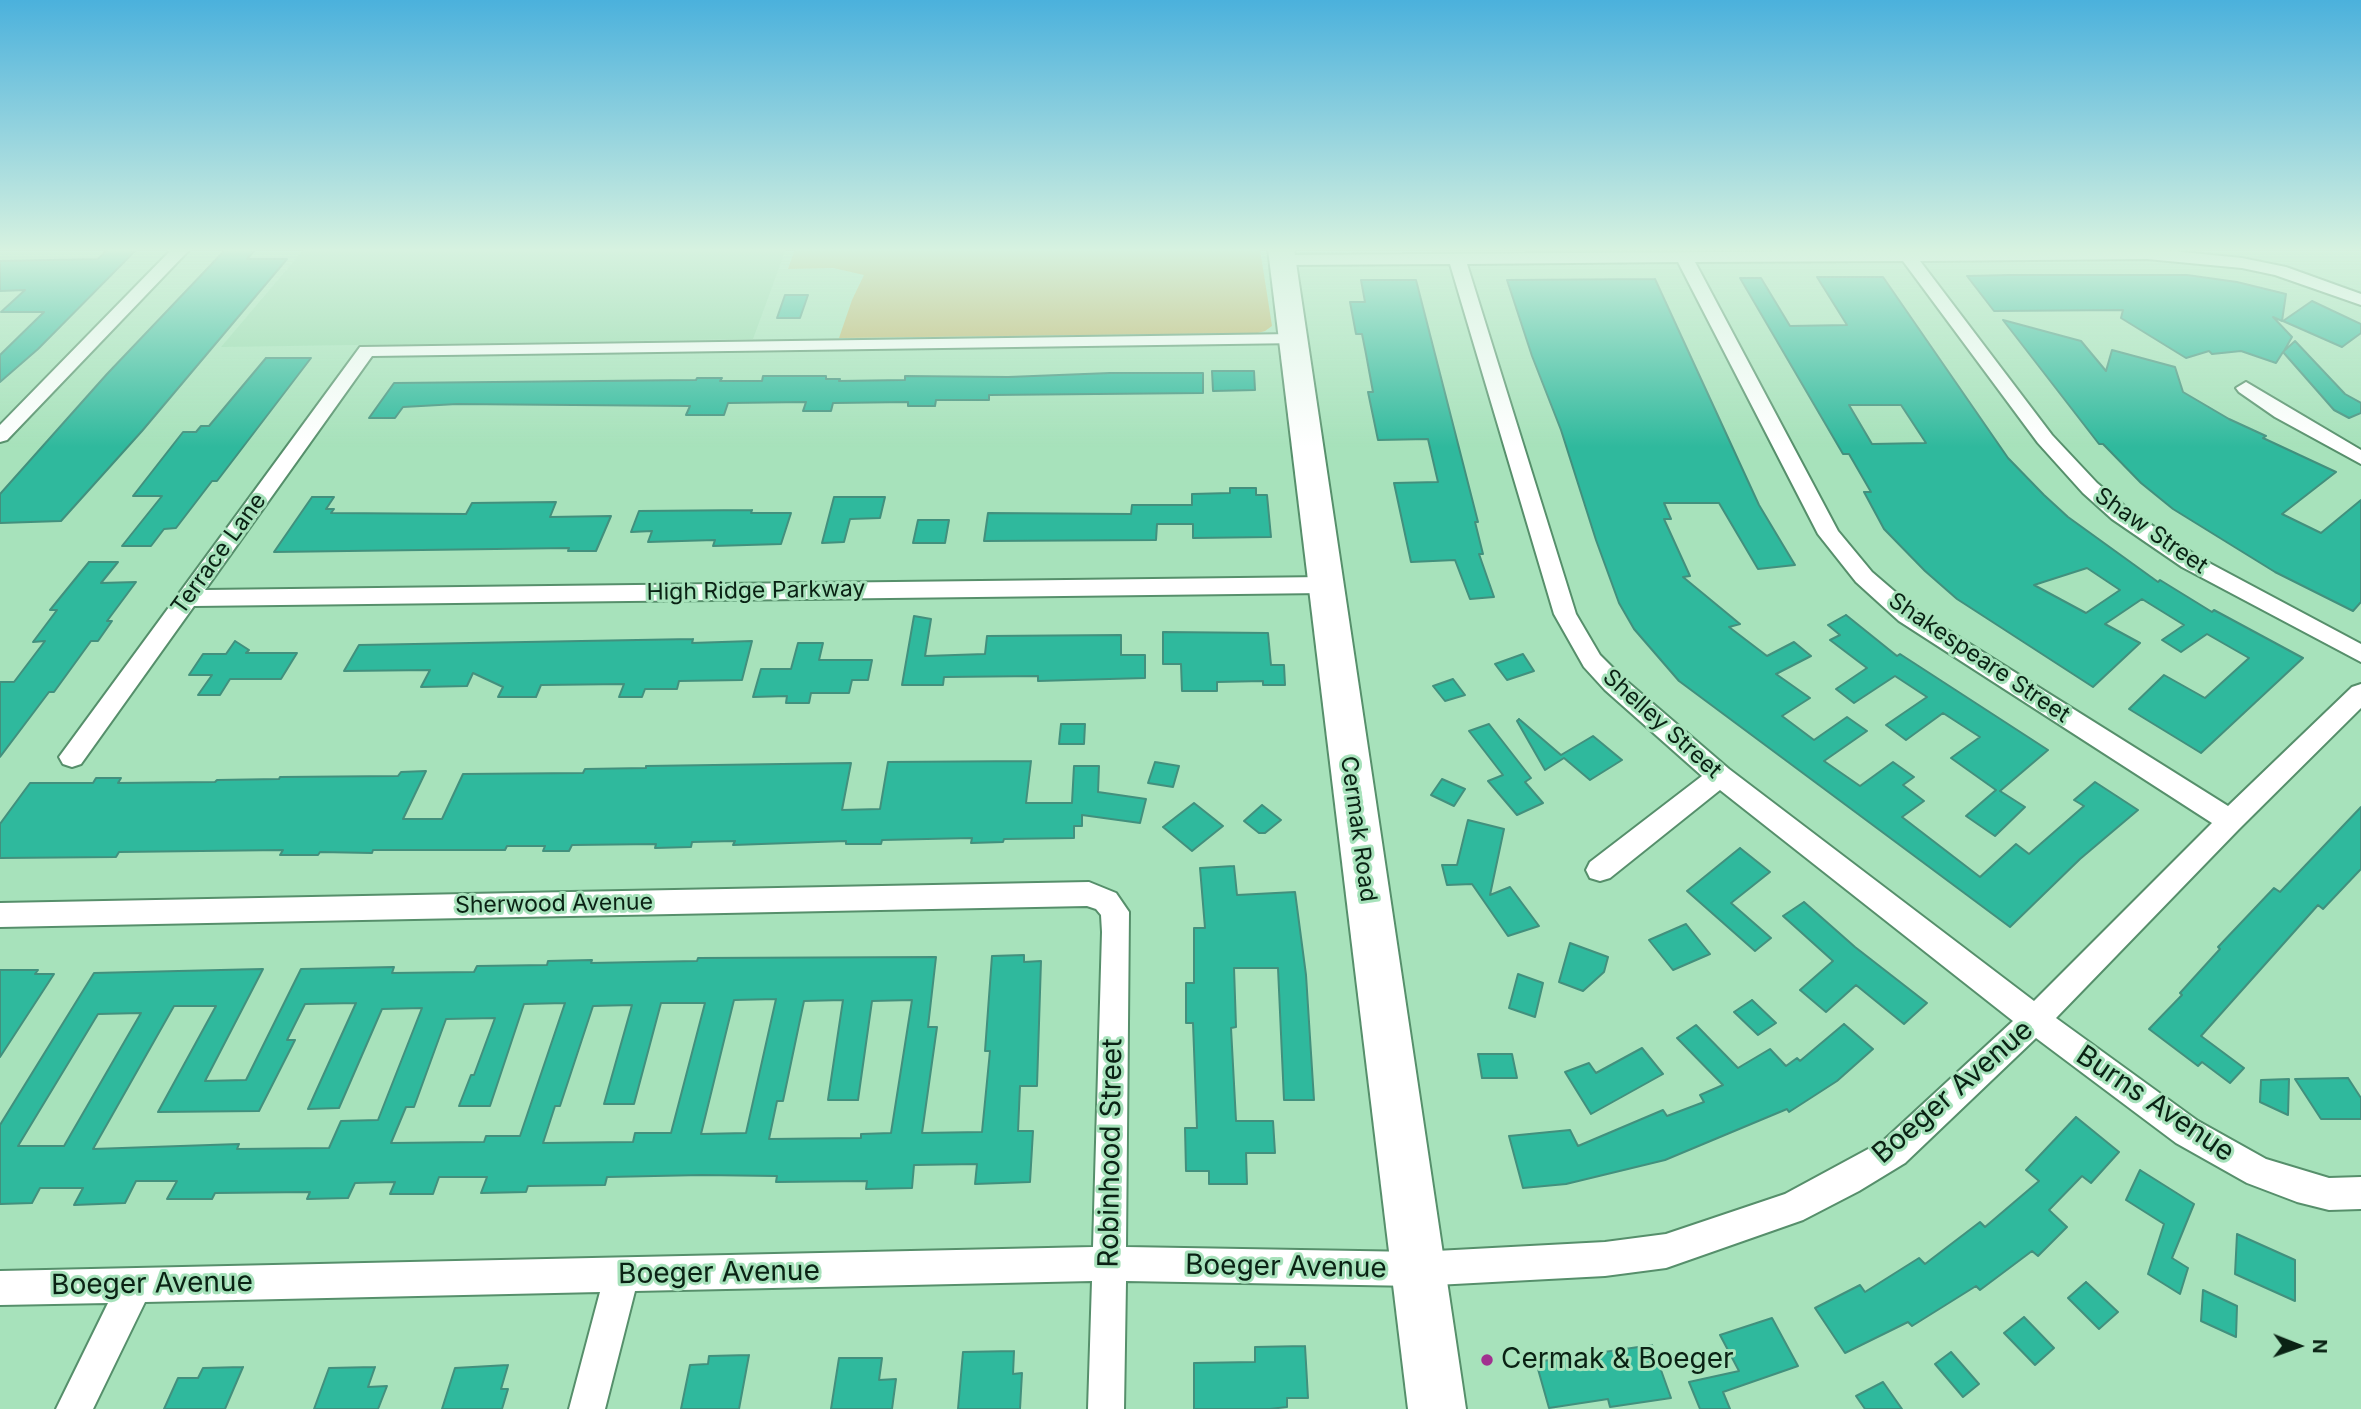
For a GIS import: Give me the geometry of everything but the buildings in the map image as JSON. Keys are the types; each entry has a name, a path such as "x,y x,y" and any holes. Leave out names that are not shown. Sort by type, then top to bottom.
{"main road":[{"name":"Cermak Road","path":"1291,315 1437,1409"}],"street":[{"path":"0,436 118,315"},
{"name":"Shelley Street","path":"1474,315 1565,614 1592,661 1633,703 1720,776 2035,1020"},
{"name":"Shakespeare Street","path":"1714,315 1829,534 1856,568 1907,615 2230,821"},
{"name":"Shaw Street","path":"1952,315 2045,439 2090,488 2140,528 2190,562 2361,654"},
{"name":"Terrace Lane","path":"72,757 367,351 1294,339"},
{"path":"2246,388 2282,413 2361,457"},
{"name":"High Ridge Parkway","path":"187,598 1325,585"},
{"name":"Boeger Avenue","path":"0,1288 1108,1264 1417,1269 1605,1259 1666,1251 1791,1208 1847,1180 1894,1152 2035,1020 2230,821 2361,693"},
{"path":"1600,870 1720,776"},
{"name":"Sherwood Avenue","path":"0,915 1066,894 1089,894 1106,901"},
{"name":"Robinhood Street","path":"1106,901 1115,912 1116,932 1106,1409"},
{"name":"Burns Avenue","path":"2035,1020 2187,1132 2218,1151 2259,1172 2297,1186 2329,1194 2361,1193"},
{"path":"587,1409 622,1275"},
{"path":"74,1409 136,1284"}],"shaded area":[{"path":"248,315 762,315 753,339 221,347"},
{"path":"847,315 1270,315 1272,326 1258,333 839,338"}],"place":[{"name":"Cermak & Boeger","path":"1487,1360"}]}
